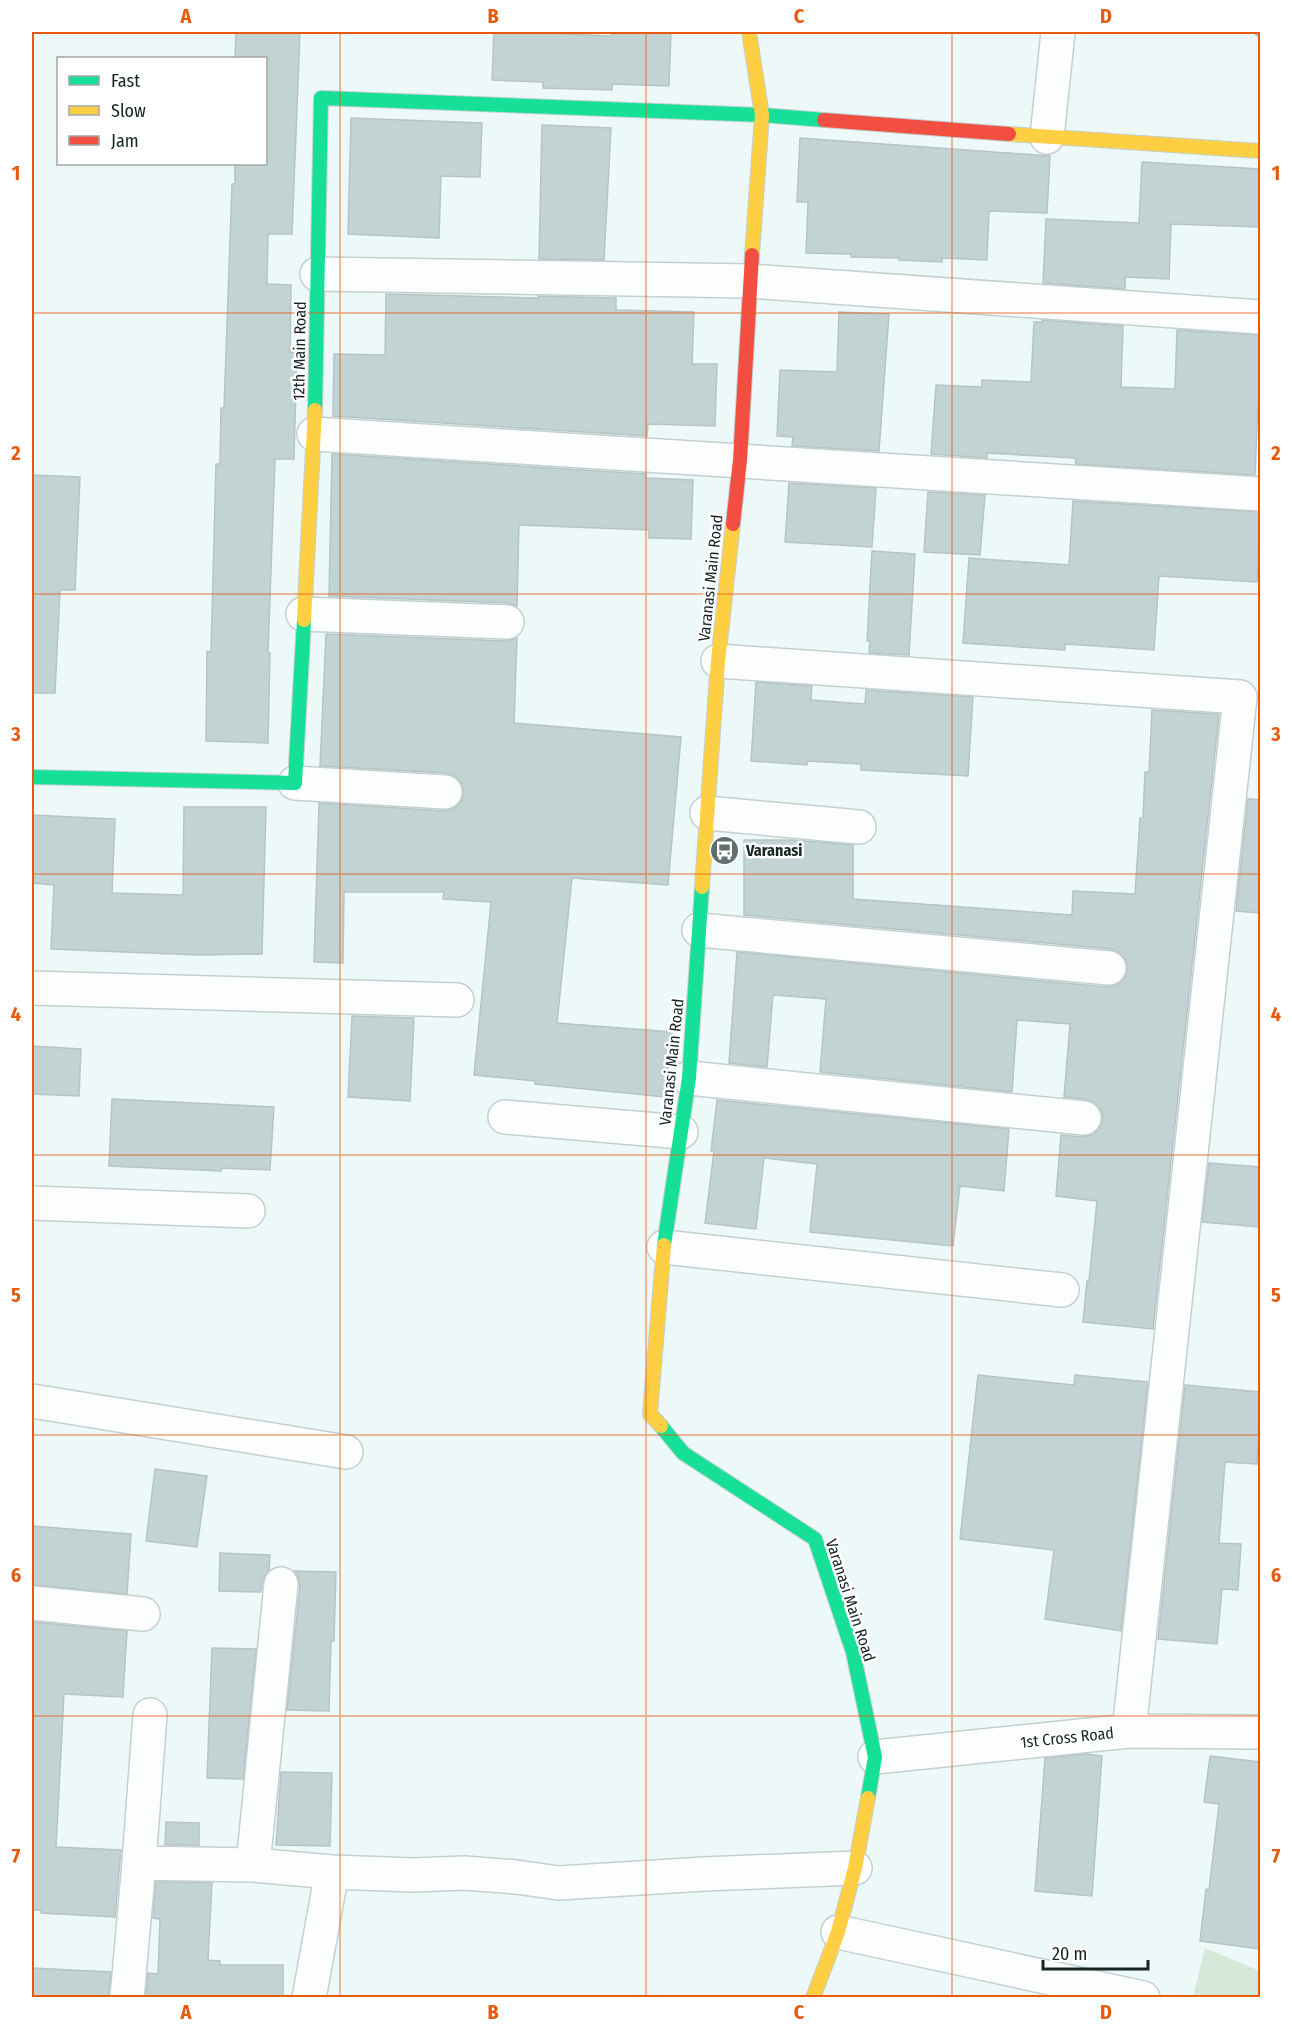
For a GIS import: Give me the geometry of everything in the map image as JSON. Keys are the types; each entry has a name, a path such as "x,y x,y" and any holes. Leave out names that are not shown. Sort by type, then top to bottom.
{"street":[{"name":"Varanasi Main Road","path":"749,32 762,114 740,460 718,661 689,1078 664,1247 650,1414 683,1453 815,1539 853,1652 875,1757 855,1868 838,1932 813,1998"},
{"path":"1047,137 1058,32"},
{"name":"12th Main Road","path":"296,783 314,434 321,98 762,114"},
{"path":"762,114 1047,137 1260,151"},
{"path":"317,274 750,281 1260,317"},
{"path":"314,434 1260,494"},
{"path":"303,614 507,622"},
{"path":"718,661 1240,697 1129,1731"},
{"path":"32,777 296,783 445,792"},
{"path":"707,813 859,826"},
{"path":"699,930 1109,968"},
{"path":"32,988 457,1000"},
{"path":"689,1078 1084,1118"},
{"path":"505,1117 681,1132"},
{"path":"32,1203 248,1211"},
{"path":"664,1247 1062,1290"},
{"path":"32,1401 346,1452"},
{"path":"253,1865 281,1584"},
{"path":"32,1603 143,1614"},
{"path":"127,1998 150,1715"},
{"name":"1st Cross Road","path":"875,1757 1129,1731 1260,1732"},
{"path":"139,1863 253,1865 332,1872 414,1875 464,1873 559,1883 855,1868"},
{"path":"309,1998 332,1872"},
{"path":"838,1932 1143,1998"}],"green space":[{"path":"1205,1948 1260,1971 1260,1997 1193,1997"}],"building":[{"path":"236,32 300,32 292,234 268,234 267,284 291,285 290,352 297,353 294,459 275,459 268,653 270,653 268,743 206,741 207,651 211,652 216,464 220,464 221,408 224,408 232,184 235,184 235,165 267,165 267,57 235,57"},
{"path":"494,32 611,36 612,32 671,32 669,86 612,84 612,90 543,88 543,82 492,80"},
{"path":"351,118 482,123 480,177 441,176 439,238 348,234"},
{"path":"542,125 611,128 604,260 539,259"},
{"path":"800,138 1050,156 1047,213 989,211 987,260 942,258 942,262 851,257 851,254 806,253 808,202 797,202"},
{"path":"1142,162 1260,169 1260,227 1171,224 1169,279 1125,277 1125,289 1043,283 1046,219 1139,223"},
{"path":"386,294 616,298 616,310 694,312 692,364 717,364 715,426 648,424 647,436 333,416 334,354 385,355"},
{"path":"839,312 889,314 879,451 792,446 793,437 777,436 780,370 837,372"},
{"path":"1042,320 1123,326 1121,387 1175,389 1177,330 1260,335 1260,404 1258,404 1255,475 1076,464 1075,458 987,453 987,458 931,454 936,385 982,387 982,380 1031,382 1034,322 1042,322"},
{"path":"332,454 646,474 646,478 693,480 691,539 649,538 649,530 519,525 517,606 508,603 329,596"},
{"path":"32,475 80,477 75,590 60,590 55,693 32,693"},
{"path":"789,483 876,488 872,547 785,542"},
{"path":"928,492 985,495 980,555 924,552"},
{"path":"1073,501 1260,512 1257,582 1159,576 1154,650 1065,644 1065,650 963,643 969,558 1069,565"},
{"path":"872,551 915,554 909,655 869,653 870,641 867,641"},
{"path":"326,634 506,641 517,638 514,723 681,737 668,885 572,878 557,1023 672,1032 665,1097 535,1084 535,1081 474,1075 491,902 443,899 444,892 344,892 343,963 314,962 319,803 444,811 453,809 460,803 464,793 456,777 446,773 320,766"},
{"path":"756,682 812,686 811,700 865,704 866,690 973,697 968,776 861,770 861,764 807,761 807,765 751,761"},
{"path":"1152,710 1219,714 1153,1329 1083,1322 1097,1201 1056,1196 1061,1135 1082,1137 1091,1135 1099,1129 1103,1119 1101,1110 1094,1103 1086,1099 1064,1097 1070,1024 1017,1020 1012,1092 820,1072 826,999 773,995 767,1067 729,1063 737,952 1107,987 1116,985 1124,979 1128,970 1126,961 1120,953 1111,949 744,915 744,840 792,840 853,845 853,899 1072,915 1073,891 1135,894 1145,772 1149,772"},
{"path":"1248,799 1260,800 1260,913 1236,911"},
{"path":"184,807 266,807 262,954 198,955 51,949 54,885 32,883 32,815 115,819 112,893 183,895"},
{"path":"352,1016 414,1018 410,1101 348,1097"},
{"path":"32,1046 81,1049 79,1096 32,1094"},
{"path":"112,1099 274,1107 270,1170 221,1168 221,1171 109,1166"},
{"path":"717,1100 1009,1129 1004,1191 960,1186 953,1246 810,1232 817,1164 764,1158 756,1229 705,1223 714,1151 711,1151"},
{"path":"1209,1163 1260,1167 1260,1227 1202,1222"},
{"path":"978,1375 1074,1385 1075,1375 1148,1382 1121,1631 1045,1619 1054,1550 960,1539"},
{"path":"1185,1385 1260,1392 1257,1464 1225,1462 1219,1543 1241,1544 1238,1590 1222,1589 1217,1644 1158,1639"},
{"path":"155,1469 207,1476 197,1547 146,1541"},
{"path":"32,1526 131,1534 127,1594 32,1585"},
{"path":"220,1553 270,1555 269,1570 262,1582 261,1592 219,1591"},
{"path":"294,1571 336,1572 329,1711 287,1710 300,1586"},
{"path":"32,1622 127,1631 123,1697 64,1694 56,1847 121,1850 115,1917 41,1913 41,1910 32,1910"},
{"path":"212,1648 256,1649 243,1779 207,1778"},
{"path":"1085,1754 1102,1756 1092,1896 1035,1891 1045,1758"},
{"path":"1210,1756 1260,1762 1260,1949 1200,1941 1206,1889 1209,1890 1219,1804 1204,1802"},
{"path":"281,1772 332,1773 330,1846 276,1845"},
{"path":"166,1822 199,1823 199,1845 165,1845"},
{"path":"156,1882 212,1883 208,1960 220,1961 220,1965 283,1965 283,1998 146,1998 148,1973 158,1974 160,1919 153,1918"},
{"path":"32,1968 111,1972 108,1998 32,1998"}],"traffic: fast":[{"path":"315,410 321,98 762,115 824,120"},
{"path":"32,777 295,783 304,620"},
{"path":"664,1245 689,1078 702,887"},
{"path":"661,1426 683,1453 815,1539 853,1652 875,1757 868,1798"}],"traffic: slow":[{"path":"749,32 762,115 752,255"},
{"path":"1009,134 1260,151"},
{"path":"304,620 315,410"},
{"path":"702,887 718,661 733,524"},
{"path":"661,1426 650,1414 664,1245"},
{"path":"813,1998 838,1932 855,1868 868,1798"}],"traffic: jam":[{"path":"824,120 1009,134"},
{"path":"733,524 740,460 752,255"}],"place":[{"name":"Varanasi","path":"725,850"}]}
